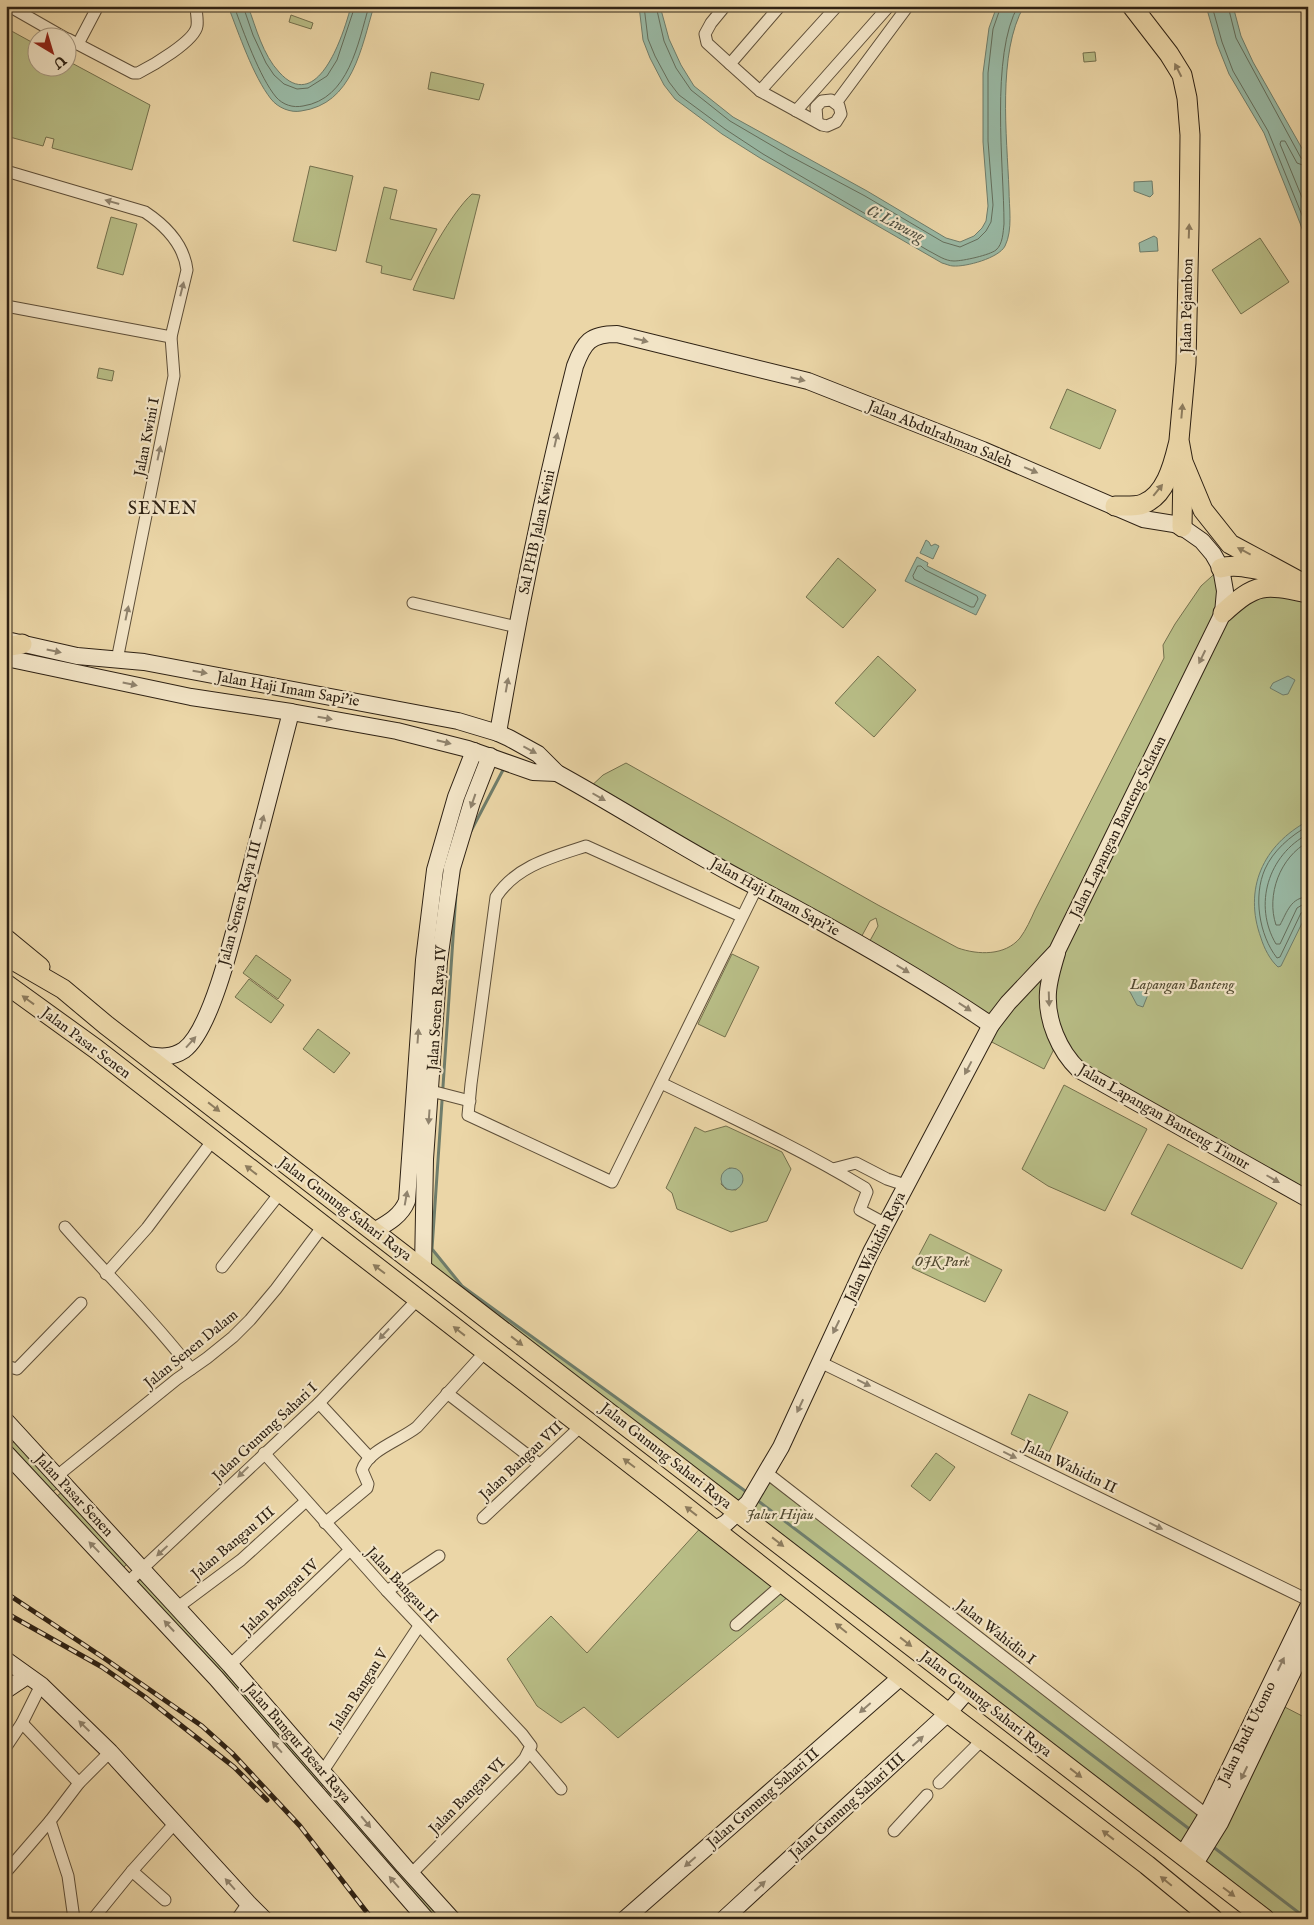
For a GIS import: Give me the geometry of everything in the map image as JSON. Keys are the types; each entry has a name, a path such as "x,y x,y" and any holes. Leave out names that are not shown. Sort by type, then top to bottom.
{"main road":[{"name":"Jalan Pejambon","path":"1132,6 1169,54 1182,75 1187,98 1190,135 1186,363 1179,440 1183,462 1204,510 1232,545 1308,586"},
{"path":"1115,506 1145,504 1156,494 1170,473 1179,440"},
{"path":"1182,527 1183,462"},
{"path":"1221,568 1236,566 1287,575"},
{"path":"1223,613 1239,598 1257,588 1274,586 1308,593"},
{"name":"Jalan Pasar Senen","path":"6,939 48,973 63,990"},
{"name":"Jalan Pasar Senen","path":"6,956 63,990 162,1067"},
{"name":"Jalan Pasar Senen","path":"6,984 96,1049 164,1104"},
{"name":"Jalan Gunung Sahari Raya","path":"162,1067 423,1268 747,1503 968,1690 1191,1856 1265,1919"},
{"name":"Jalan Gunung Sahari Raya","path":"164,1104 784,1583 948,1713 1147,1865 1213,1919"}],"street":[{"path":"9,6 48,28"},
{"path":"78,30 98,6"},
{"path":"78,44 133,73 138,73 172,52 195,33 197,27 196,6"},
{"path":"725,6 711,23 705,34 707,43 760,91 796,111 827,126 836,122 841,114 841,110 836,102 826,100 819,104 815,111 817,121"},
{"path":"730,64 780,6"},
{"path":"760,91 837,6"},
{"path":"796,111 889,6"},
{"path":"836,102 908,6"},
{"name":"Jalan Kwini I","path":"6,171 145,212 157,220 171,234 182,250 186,260 187,270 171,337 174,376 117,660"},
{"path":"6,306 171,337"},
{"name":"Jalan Abdulrahman Saleh","path":"593,338 606,334 617,334 808,381 943,433 1143,519 1182,527 1202,541 1213,554 1221,568 1226,591 1223,613"},
{"name":"Sal PHB Jalan Kwini","path":"498,734 517,626 545,488 575,366 581,349 593,338"},
{"path":"413,603 517,626"},
{"name":"Jalan Lapangan Banteng Selatan","path":"991,1025 1008,1003 1057,951 1223,613"},
{"name":"Jalan Haji Imam Sapi'ie","path":"10,650 144,662 458,721 498,734 538,754 557,773 903,969 991,1025"},
{"name":"Jalan Haji Imam Sapi'ie","path":"10,650 191,697 292,712 397,732 482,753 533,772 557,773"},
{"path":"397,732 401,710"},
{"name":"Jalan Senen Raya III","path":"147,1055 166,1058 183,1050 196,1036 206,1018 228,953 292,712"},
{"name":"Jalan Senen Raya IV","path":"423,1268 419,1143 431,960 456,797 482,753"},
{"path":"741,916 586,846 536,863 515,876 503,886 496,897 468,1114 612,1182 741,916 757,887"},
{"name":"Jalan Lapangan Banteng Timur","path":"1057,951 1050,980 1049,1009 1058,1042 1071,1063 1088,1076 1308,1198"},
{"name":"Jalan Senen Raya IV","path":"374,1231 387,1224 404,1208 407,1201 430,1092 431,960"},
{"name":"Jalan Wahidin Raya","path":"714,1530 726,1524 747,1503 767,1473 905,1185 991,1025"},
{"path":"661,1083 739,1119 865,1188 868,1192 860,1210 886,1224"},
{"path":"430,1092 470,1101"},
{"path":"106,1274 147,1228 213,1140"},
{"path":"833,1169 856,1163 887,1179 905,1185"},
{"path":"222,1267 280,1193"},
{"name":"Jalan Senen Dalam","path":"57,1476 233,1338 250,1320 323,1226"},
{"path":"64,1227 166,1336 191,1370"},
{"name":"Jalan Gunung Sahari I","path":"128,1583 319,1403 418,1299"},
{"path":"6,1366 17,1368 81,1303"},
{"path":"325,1523 368,1486 362,1470 370,1458 388,1445 407,1436 485,1352"},
{"name":"Jalan Wahidin II","path":"820,1362 1308,1600"},
{"path":"447,1393 539,1464"},
{"path":"319,1403 370,1458"},
{"name":"Jalan Bangau VII","path":"483,1518 580,1427"},
{"name":"Jalan Pasar Senen","path":"9,1428 57,1476 143,1569"},
{"name":"Jalan Pasar Senen","path":"6,1453 128,1583"},
{"name":"Jalan Bangau II","path":"264,1453 387,1592 522,1734 529,1742 529,1751"},
{"name":"Jalan Wahidin I","path":"767,1473 1207,1825"},
{"name":"Jalan Bangau III","path":"178,1607 241,1560 306,1501"},
{"name":"Jalan Bangau IV","path":"230,1665 350,1550"},
{"path":"387,1592 439,1556"},
{"name":"Jalan Bungur Besar Raya","path":"143,1569 230,1665 452,1919"},
{"name":"Jalan Bungur Besar Raya","path":"128,1583 216,1678 426,1919"},
{"path":"736,1624 784,1583"},
{"name":"Jalan Budi Utomo","path":"1207,1825 1308,1607"},
{"name":"Jalan Bangau V","path":"323,1771 419,1626"},
{"name":"Jalan Budi Utomo","path":"1191,1856 1308,1640"},
{"path":"6,1660 34,1680 110,1752 264,1919"},
{"name":"Jalan Gunung Sahari II","path":"625,1919 902,1676"},
{"path":"6,1690 34,1680"},
{"path":"6,1747 22,1723 34,1680"},
{"name":"Jalan Gunung Sahari III","path":"724,1919 948,1713 968,1690"},
{"path":"22,1723 80,1783"},
{"path":"939,1783 982,1739"},
{"path":"529,1751 561,1789"},
{"name":"Jalan Bangau VI","path":"411,1874 518,1766 529,1751"},
{"path":"6,1872 80,1783 110,1752"},
{"path":"894,1832 927,1795"},
{"path":"50,1821 68,1876 74,1919"},
{"path":"94,1919 132,1871 175,1823"},
{"path":"132,1871 165,1900"},
{"path":"237,1919 248,1903"}],"green space":[{"path":"291,15 313,23 311,29 289,22"},
{"path":"6,28 28,40 28,78 78,78 78,66 150,105 132,170 52,148 54,139 46,137 43,146 6,136"},
{"path":"1095,52 1096,61 1084,62 1083,53"},
{"path":"431,72 484,84 479,100 428,89"},
{"path":"310,166 353,176 336,251 293,241"},
{"path":"384,187 397,190 390,219 437,229 411,280 381,273 382,266 366,262"},
{"path":"472,194 480,195 454,299 413,290 439,239 464,202"},
{"path":"111,217 137,224 123,275 97,268"},
{"path":"1260,238 1289,282 1241,314 1212,270"},
{"path":"99,368 114,371 112,381 97,378"},
{"path":"1067,389 1116,410 1100,449 1050,428"},
{"path":"838,558 876,590 843,628 806,597"},
{"name":"Lapangan Banteng","path":"1221,568 1225,591 1241,597 1308,593 1308,1199 1079,1070 1057,1043 1044,1069 984,1038 991,1025 866,948 878,926 876,918 870,921 858,943 587,790 603,775 626,763 958,948 982,953 999,951 1014,944 1024,932 1164,658 1163,645 1201,586"},
{"path":"878,656 916,690 874,737 835,703"},
{"path":"732,954 759,967 725,1037 698,1024"},
{"path":"256,955 291,980 278,999 243,973"},
{"path":"249,979 284,1005 271,1023 235,997"},
{"path":"318,1029 350,1053 334,1073 303,1049"},
{"path":"1064,1085 1147,1129 1105,1211 1048,1186 1022,1169"},
{"path":"726,1126 782,1152 791,1169 767,1221 731,1232 677,1209 672,1193 666,1188 695,1127 705,1132","holes":["729,1168 736,1169 743,1181 736,1190 726,1189 721,1184"]},
{"path":"1168,1144 1277,1203 1242,1269 1131,1214"},
{"name":"OJK Park","path":"930,1234 1002,1270 985,1302 912,1268"},
{"name":"Jalur Hijau","path":"423,1247 432,1249 462,1286 752,1496 767,1473 1207,1815 1182,1856 423,1268"},
{"path":"1029,1394 1068,1412 1049,1452 1011,1434"},
{"path":"17,1439 59,1487 51,1493 10,1445"},
{"path":"936,1453 955,1467 930,1501 911,1486"},
{"path":"63,1491 129,1562 123,1568 56,1497"},
{"path":"705,1523 794,1592 618,1738 584,1707 561,1723 537,1706 507,1659 551,1616 587,1653"},
{"path":"144,1577 327,1782 320,1788 138,1582"},
{"path":"1277,1703 1308,1719 1308,1918 1298,1912 1307,1919 1280,1919 1276,1916 1274,1919 1194,1865"},
{"path":"331,1787 444,1919 434,1919 325,1793"}],"water":[{"path":"228,6 248,6 260,41 273,65 293,83 306,84 317,78 327,66 342,34 351,6 374,6 359,56 344,86 333,98 319,106 297,111 277,105 264,90"},
{"name":"Ci Liwung","path":"639,6 660,6 669,39 681,65 694,86 733,117 867,191 946,238 960,242 974,236 986,221 988,206 983,142 983,73 989,28 997,6 1024,6 1010,47 1007,71 1006,121 1010,218 1009,233 1005,246 989,258 974,263 953,266 942,263 722,134 675,99 664,85 643,40"},
{"path":"1206,6 1233,6 1241,36 1253,62 1308,159 1308,246 1264,133 1229,74 1217,44"},
{"path":"1152,181 1153,194 1150,197 1134,191 1134,182"},
{"path":"1154,236 1157,238 1158,251 1140,252 1139,243"},
{"path":"926,540 931,546 935,544 939,546 933,559 920,553"},
{"path":"917,557 928,563 927,566 986,595 976,615 905,581"},
{"path":"1288,676 1295,680 1288,694 1283,695 1270,688 1273,683"},
{"path":"1308,821 1308,911 1281,966 1278,967 1266,950 1256,920 1254,902 1256,886 1261,870 1279,843 1292,831"},
{"path":"1132,983 1147,988 1149,992 1143,1007 1137,1005 1129,990"},
{"path":"732,1168 740,1171 743,1179 740,1187 732,1190 724,1187 721,1179 724,1171"}],"waterway":[{"path":"471,831 503,770"},
{"path":"456,894 432,1249 462,1286 748,1493"},
{"path":"757,1500 1192,1831"},
{"path":"1212,1846 1307,1919"}],"railway":[{"path":"6,1593 202,1726 232,1753 300,1826 372,1919"},
{"path":"6,1613 102,1667 145,1697 234,1767 267,1800"}],"district":[{"name":"SENEN","path":"163,509"}]}
